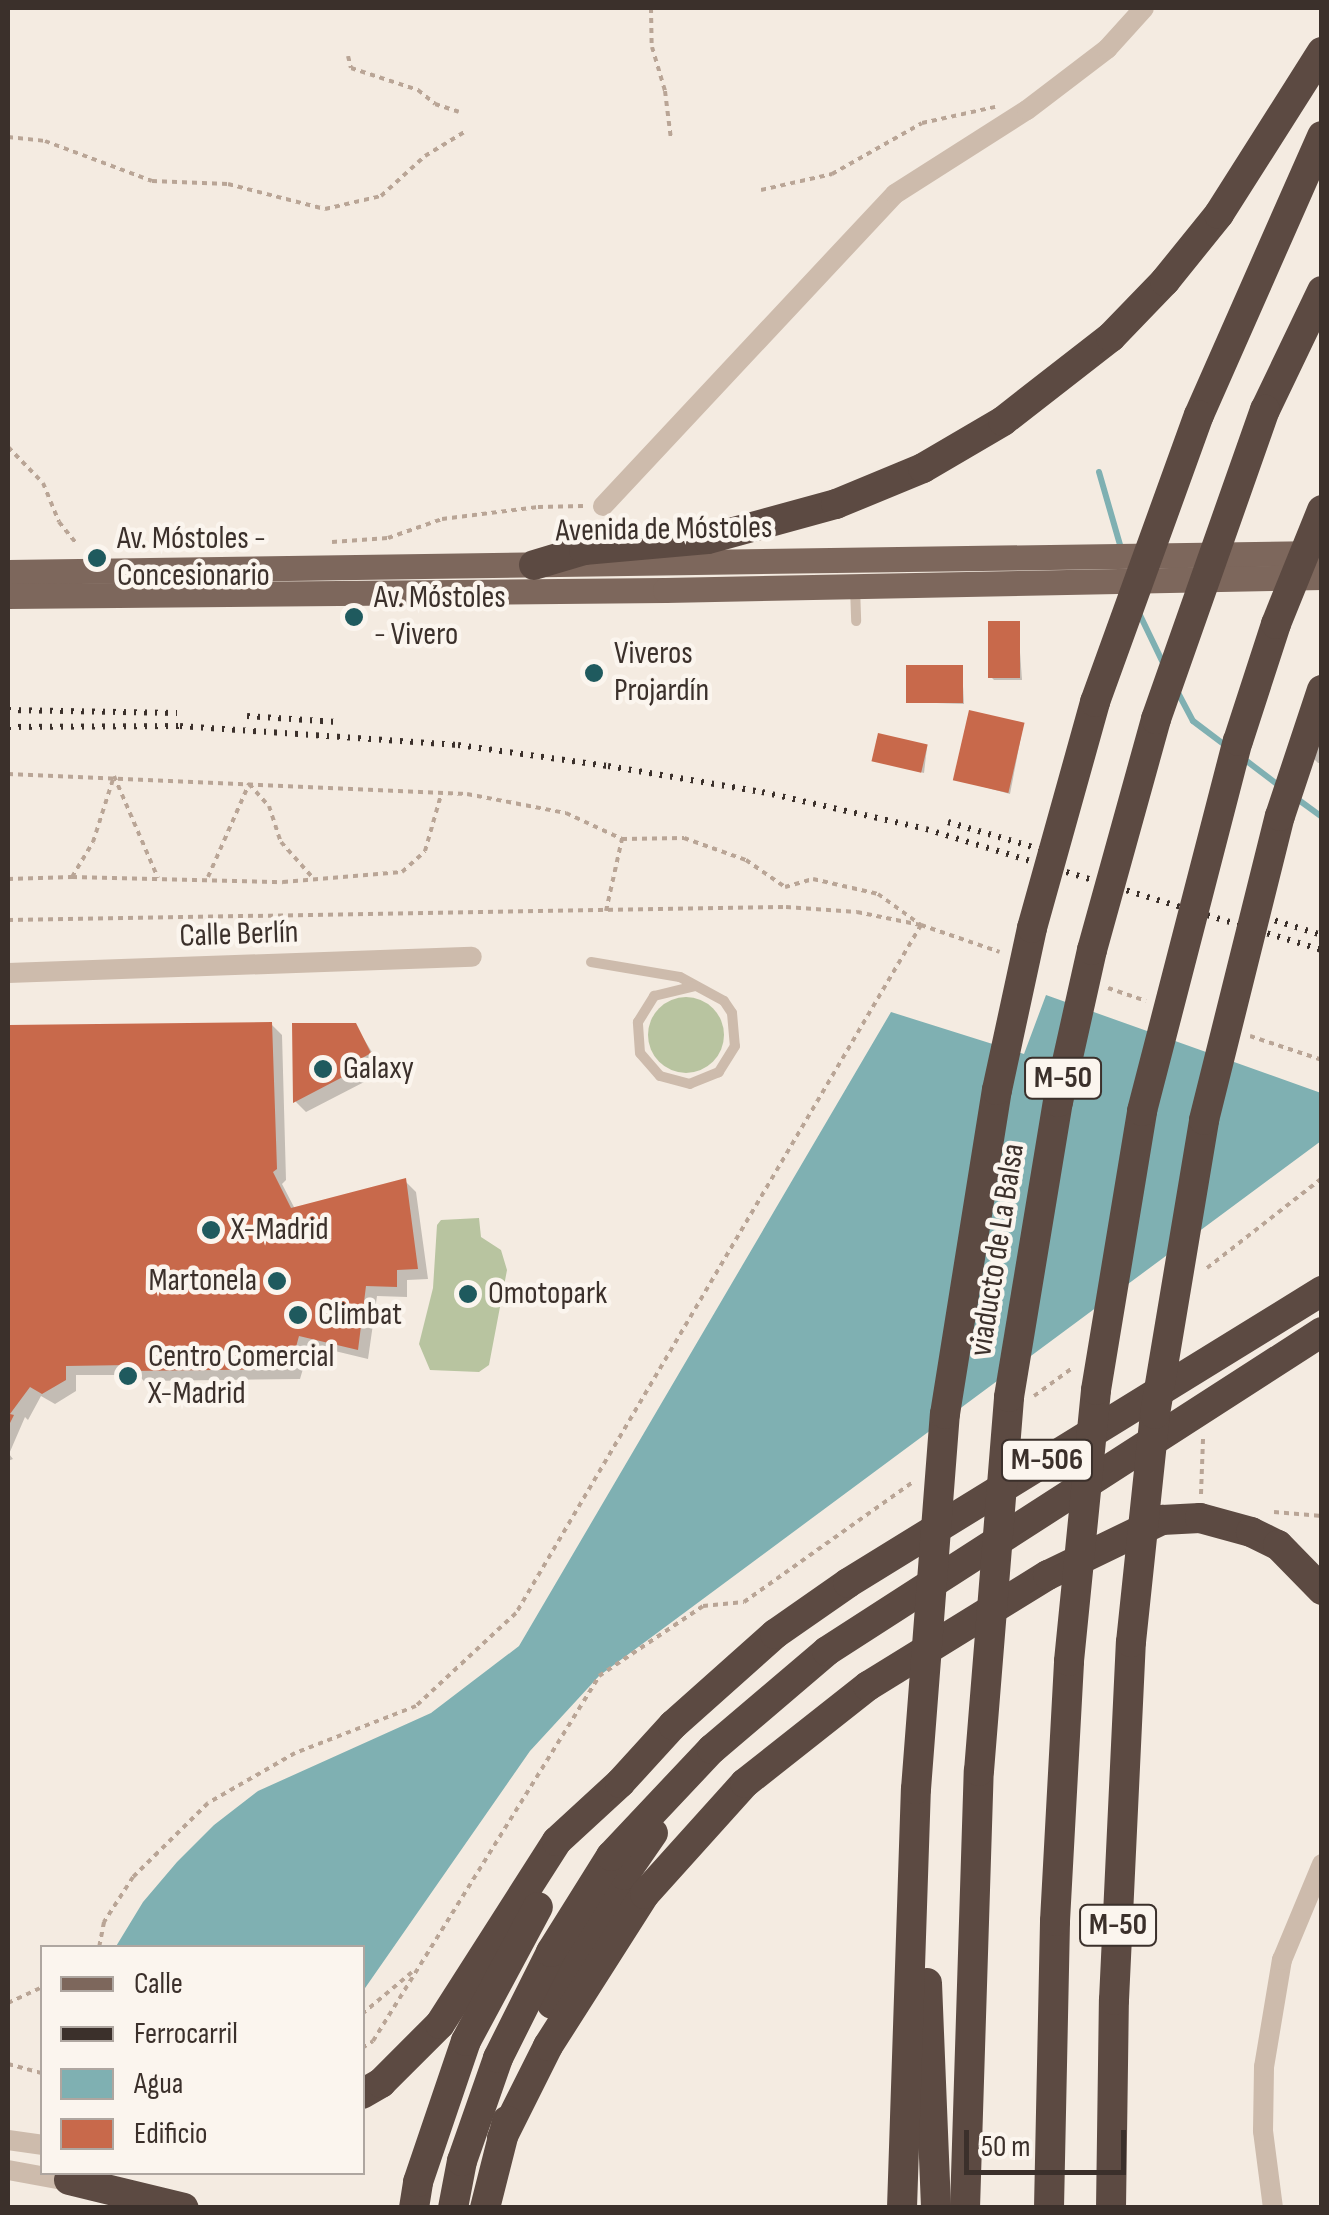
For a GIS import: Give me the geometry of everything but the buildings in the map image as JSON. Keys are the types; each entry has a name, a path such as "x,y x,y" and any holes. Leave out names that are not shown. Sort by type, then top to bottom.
{"highway":[{"path":"534,565 584,550 708,539 836,504 922,468 1002,421 1110,337 1165,281 1220,214 1322,52"},
{"path":"902,2208 916,1789 945,1414 996,1090 1032,928 1095,702 1199,415 1322,136"},
{"path":"1221,362 1322,181"},
{"name":"viaducto de La Balsa","path":"966,2208 978,1771 1009,1398 1058,1102 1092,950 1156,719 1265,410 1322,290"},
{"name":"M-50","path":"1049,2208 1055,1921 1070,1661 1096,1390 1142,1111 1238,740 1276,624 1322,510"},
{"name":"M-50","path":"1111,2208 1114,2000 1131,1642 1156,1414 1204,1120 1280,816 1322,690"},
{"name":"M-506","path":"414,2208 418,2182 466,2041 518,1940 620,1783 673,1725 774,1634 848,1583 1322,1291"},
{"name":"M-506","path":"453,2208 462,2161 498,2058 551,1952 611,1856 712,1748 827,1651 1322,1332"},
{"path":"502,2138 548,2046 644,1894 745,1783 868,1686 1048,1574 1162,1520 1200,1518 1251,1532 1278,1545 1322,1590"},
{"path":"485,2208 502,2138 535,2036 624,1875 712,1748"},
{"path":"365,2092 381,2083 440,2024 556,1840 620,1783"},
{"path":"914,1835 926,1930 936,2208"},
{"path":"69,2180 184,2208"}],"main road":[{"name":"Avenida de Móstoles","path":"8,572 1322,553"},
{"name":"Avenida de Móstoles","path":"8,596 1322,577"}],"street":[{"path":"603,506 895,194 1018,116 1106,50 1144,8"},
{"name":"Calle Berlín","path":"8,973 472,957"},
{"path":"1273,2208 1262,2130 1264,2067 1282,1960 1322,1864"},
{"path":"8,2140 40,2145"},
{"path":"8,2170 69,2180 138,2208"}],"lane":[{"path":"855,586 856,621"},
{"path":"590,962 680,978 712,992 732,1013 735,1046 719,1072 690,1084 660,1076 640,1053 638,1022 654,996 695,986"}],"path":[{"path":"651,8 652,47 666,91 671,139"},
{"path":"348,56 351,68 418,90 434,104 459,112"},
{"path":"761,190 832,174 922,123 989,104 1018,116"},
{"path":"8,137 45,142 152,181 228,184 325,209 381,196 425,156 466,131"},
{"path":"8,447 44,483 59,522 78,546 60,548"},
{"path":"328,542 388,538 442,519 538,507 603,506"},
{"path":"8,774 442,794 566,813 622,839 684,838 746,860 785,887 813,879 878,894 921,926 516,1613 416,1706 295,1753 208,1803 134,1878 104,1922 100,1945"},
{"path":"72,877 93,842 114,776"},
{"path":"114,776 158,878"},
{"path":"208,879 249,784"},
{"path":"249,784 269,806 280,842 314,879"},
{"path":"8,879 314,879 402,872 426,850 442,794"},
{"path":"606,911 622,839"},
{"path":"8,920 786,908 857,912"},
{"path":"1198,1275 1322,1178"},
{"path":"1026,1402 1073,1368"},
{"path":"1201,1499 1203,1434"},
{"path":"365,2046 373,2041 600,1676 702,1606 744,1602 916,1480"},
{"path":"365,2012 416,1969"},
{"path":"8,2003 40,1988"},
{"path":"8,2064 40,2072"}],"green space":[{"path":"686,997 713,1008 724,1035 713,1062 686,1073 659,1062 648,1035 659,1008"},
{"name":"Omotopark","path":"479,1218 481,1237 501,1250 507,1270 489,1365 479,1372 430,1370 419,1344 433,1288 437,1225 441,1220"}],"water":[{"path":"1046,995 1321,1093 1321,1141 599,1676 530,1751 365,1988 365,1945 117,1945 143,1902 177,1862 214,1825 258,1791 431,1713 519,1646 891,1012 1024,1054"}],"waterway":[{"path":"1099,472 1121,548"},
{"path":"1139,613 1164,665"},
{"path":"1176,689 1193,721 1226,746"},
{"path":"1244,759 1282,788"},
{"path":"1296,798 1322,817"}],"railway":[{"path":"8,710 177,713"},
{"path":"247,716 337,722"},
{"path":"8,727 180,726 458,745 762,792 926,829 1322,950"},
{"path":"948,822 1039,849"},
{"path":"1245,911 1322,935"}],"place":[{"name":"Av. Móstoles - Concesionario","path":"97,558"},
{"name":"Av. Móstoles - Vivero","path":"354,617"},
{"name":"Viveros Projardín","path":"594,673"},
{"name":"Galaxy","path":"323,1069"},
{"name":"X-Madrid","path":"211,1230"},
{"name":"Martonela","path":"277,1281"},
{"name":"Omotopark","path":"468,1294"},
{"name":"Climbat","path":"298,1315"},
{"name":"Centro Comercial X-Madrid","path":"128,1376"}]}
